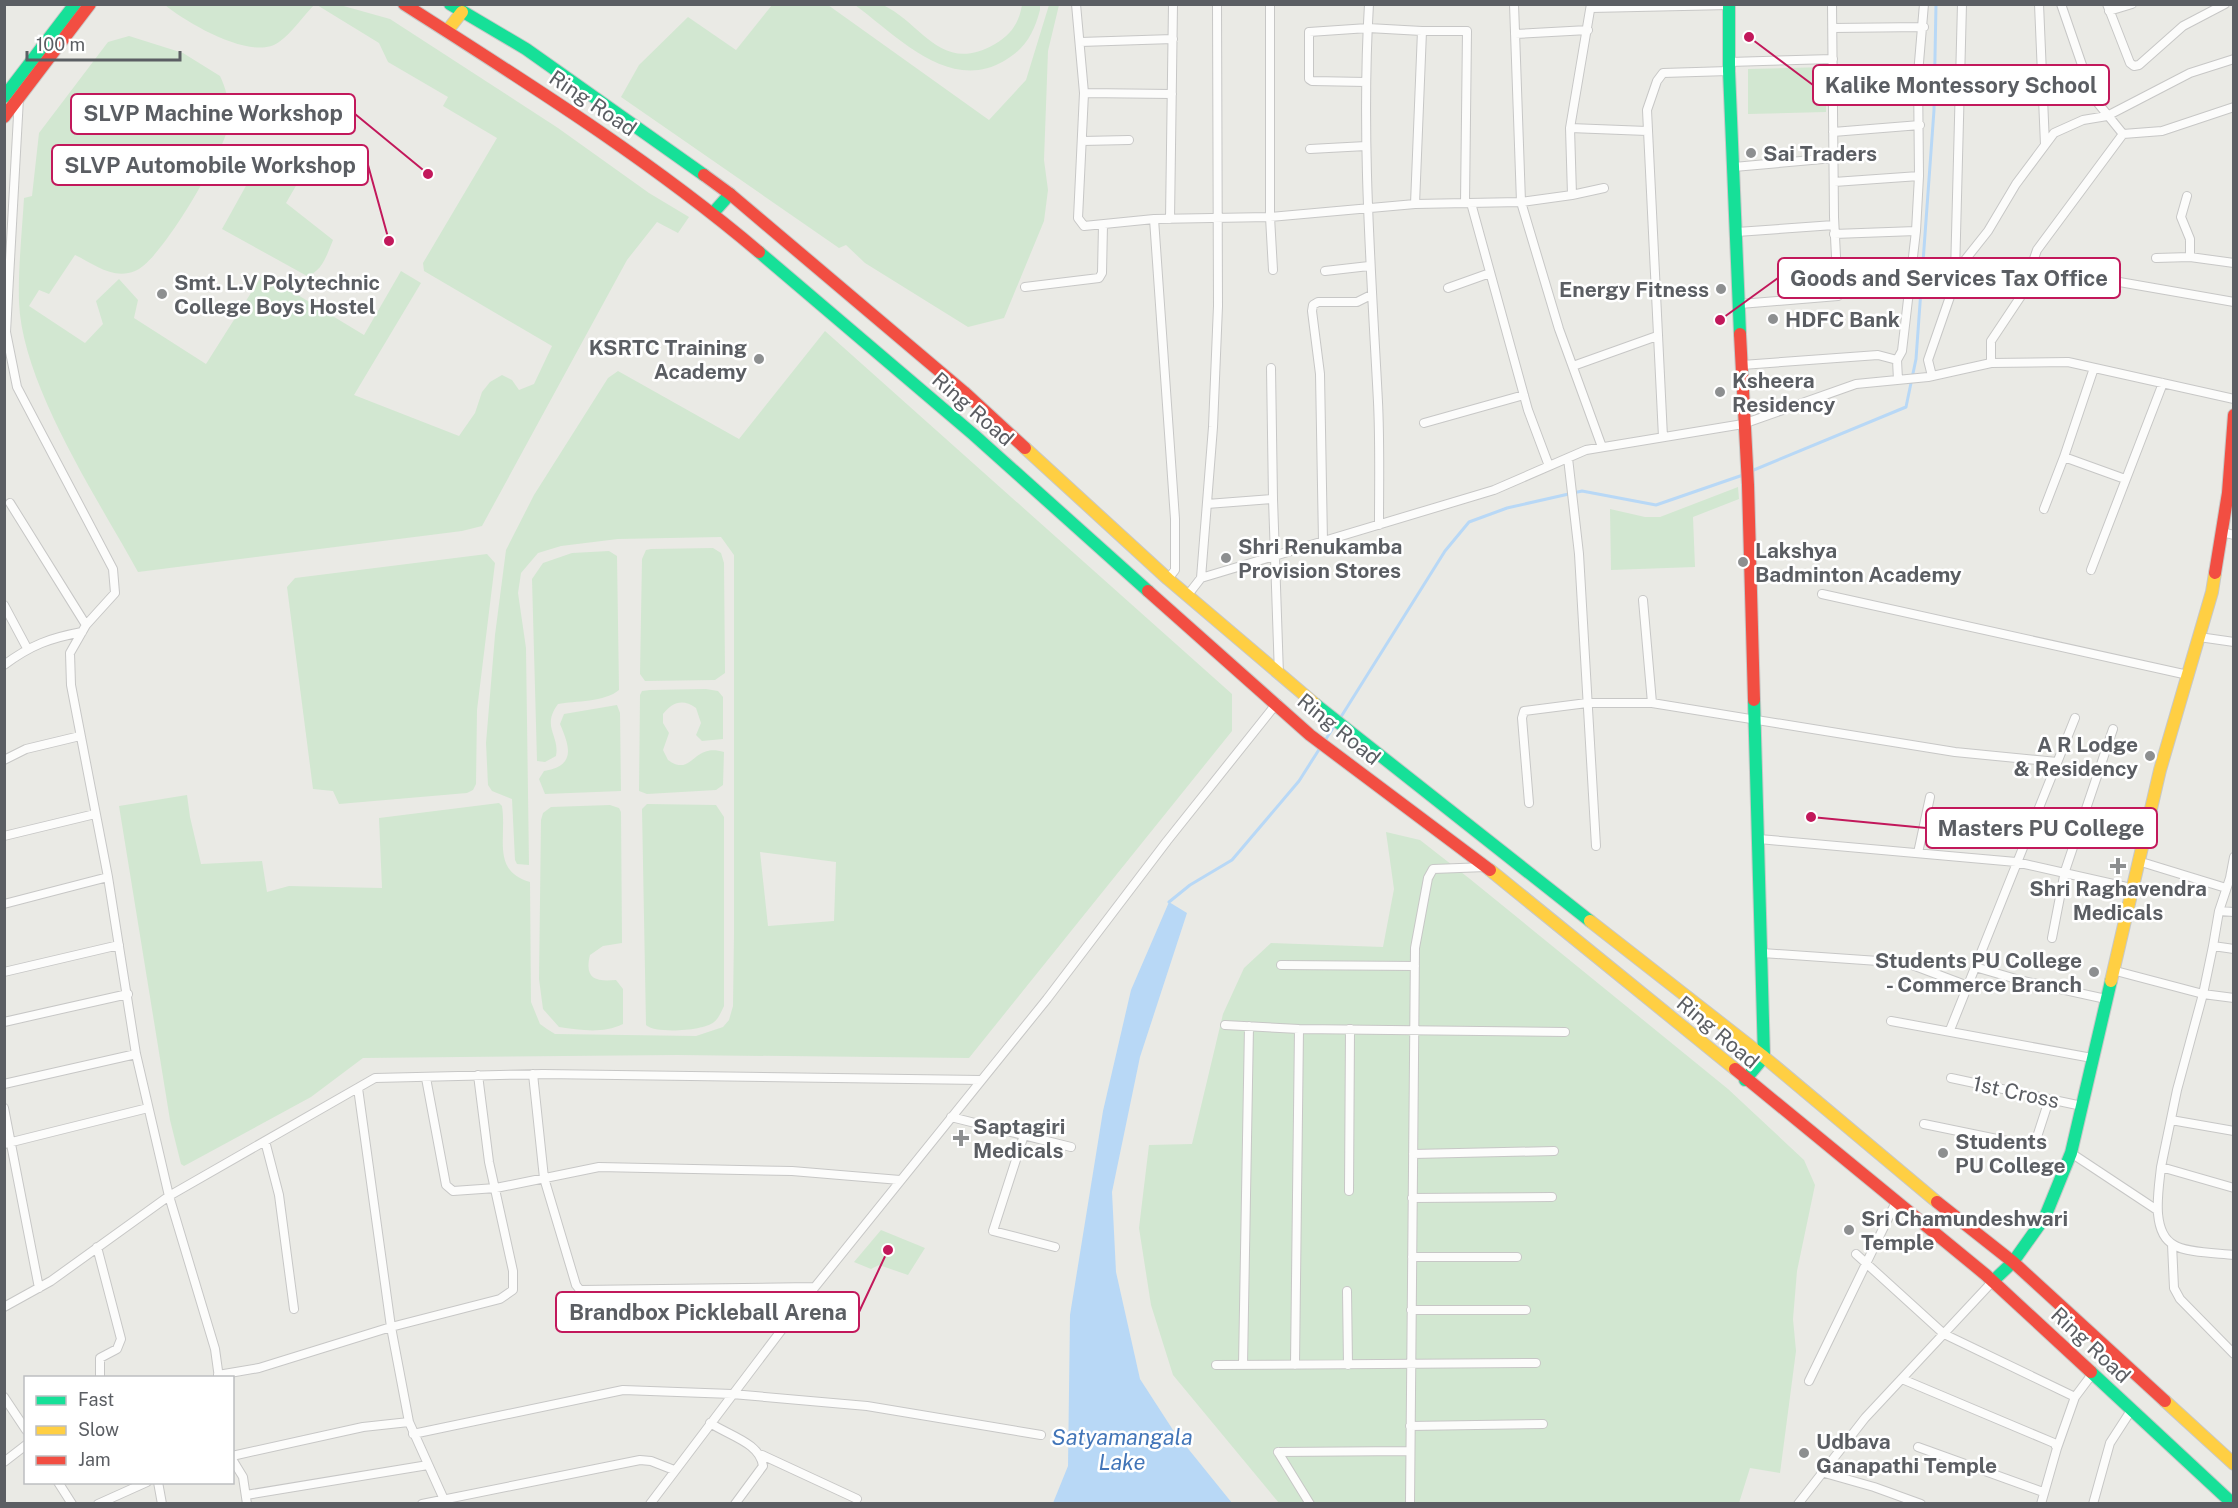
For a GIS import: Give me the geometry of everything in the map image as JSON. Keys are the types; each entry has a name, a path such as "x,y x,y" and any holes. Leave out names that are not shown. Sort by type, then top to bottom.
{"main road":[{"path":"4,117 11,95 75,4"},
{"path":"11,95 90,4"},
{"name":"Ring Road","path":"404,4 617,141 713,213 983,442 1277,703 1310,735 1487,867 1993,1281 2231,1500"},
{"name":"Ring Road","path":"450,4 526,49 730,194 964,392 1168,579 1290,685 1764,1057 1899,1171 2013,1262 2234,1464"},
{"path":"1729,5 1729,67 1756,720 1764,1057 1745,1080"},
{"path":"447,31 462,12"},
{"path":"713,213 730,194"},
{"path":"1993,1281 2013,1262 2045,1216 2071,1153 2160,770 2228,533 2234,415"},
{"path":"1277,703 1290,685"}],"street":[{"path":"1076,4 1084,93 1078,218 1084,226 1154,219 1270,217 1415,204 1521,202 1604,188"},
{"path":"1170,219 1173,4"},
{"path":"1187,596 1201,578 1218,306 1217,4"},
{"path":"1270,4 1270,217 1273,270"},
{"path":"1369,4 1366,82 1367,209 1378,404 1379,525"},
{"path":"1514,4 1521,202 1573,366 1602,447"},
{"path":"1740,304 1838,296 1834,229 1832,4"},
{"path":"1900,380 1897,360 1902,351 1916,231 1920,125 1918,74 1924,27 1924,4"},
{"path":"1955,280 1962,4"},
{"path":"2039,4 2045,145"},
{"path":"2061,4 2093,98 2123,134"},
{"path":"2132,4 2108,8 2130,63 2134,66 2139,65 2183,26 2224,4"},
{"path":"1572,195 1570,128 1591,6 1729,5"},
{"path":"1366,82 1312,81 1309,79 1307,36 1313,30 1368,27 1422,32 1467,31 1468,203 1491,273 1524,395 1549,466"},
{"path":"1833,28 1924,27"},
{"path":"1515,34 1588,30"},
{"path":"1415,204 1422,32"},
{"path":"1080,42 1173,39"},
{"path":"1663,437 1647,131 1647,110 1657,81 1663,73 1833,59"},
{"path":"1930,377 1928,360 1961,265 1988,231 2016,184 2054,133 2083,120 2107,116 2190,73 2234,59"},
{"path":"1833,75 1918,74"},
{"path":"1084,93 1172,94"},
{"path":"11,95 6,332 17,387 113,569 115,593 84,628 70,653 70,685 108,877 136,1054 169,1196 215,1349 218,1376 259,1368 391,1327 500,1299 513,1290 513,1271 489,1162 478,1075"},
{"path":"1991,363 1991,341 2020,296 2037,250 2123,134 2162,131 2234,107"},
{"path":"1833,132 1920,125"},
{"path":"1570,128 1647,131"},
{"path":"1082,141 1129,140"},
{"path":"1310,149 1366,146"},
{"path":"1734,167 1834,158"},
{"path":"1834,182 1919,176"},
{"path":"2187,196 2181,217 2190,239 2190,257"},
{"path":"1154,219 1175,519 1175,570 1168,579"},
{"path":"1025,286 1099,278 1102,273 1103,225"},
{"path":"1737,232 1834,229 1916,231"},
{"path":"2156,258 2190,257 2234,263"},
{"path":"1325,271 1369,267"},
{"path":"1448,288 1491,273"},
{"path":"2108,280 2234,302"},
{"path":"1838,292 1910,285"},
{"path":"1323,542 1320,374 1313,305 1318,302 1350,303 1371,295"},
{"path":"1573,366 1657,336"},
{"path":"1742,365 1878,355 1897,360"},
{"path":"1201,578 1494,490 1568,458 1602,447 1743,424 1856,384 1930,377 1991,363 2068,362 2234,399"},
{"path":"1271,368 1272,499 1279,675"},
{"path":"2044,509 2094,368"},
{"path":"2091,570 2163,383"},
{"path":"1424,423 1524,395"},
{"path":"2064,457 2125,479"},
{"path":"1568,458 1573,502 1596,846"},
{"path":"1207,504 1272,499"},
{"path":"10,502 84,628"},
{"path":"1822,594 2187,675"},
{"path":"1643,600 1652,703"},
{"path":"4,605 27,648"},
{"path":"4,665 27,648 84,628"},
{"path":"2199,637 2234,642"},
{"path":"650,1503 814,1287 981,1080 1277,703"},
{"path":"1529,803 1522,718 1524,711 1587,703 1652,703 1955,752 2057,762"},
{"path":"1950,1030 2075,718"},
{"path":"2052,938 2066,871 2114,729"},
{"path":"4,760 26,749 80,735"},
{"path":"1918,853 1930,797"},
{"path":"4,836 95,814"},
{"path":"1759,839 2016,862 2066,871 2131,888"},
{"path":"2234,857 2232,878 2226,888 2219,911 2203,994 2171,1120 2157,1209 2166,1238 2172,1245 2174,1288 2180,1299 2234,1354"},
{"path":"2138,861 2226,888"},
{"path":"1410,1503 1415,948 1428,878 1433,869 1487,867"},
{"path":"4,904 108,877"},
{"path":"2219,911 2234,912"},
{"path":"4,972 119,945"},
{"path":"2213,946 2234,950"},
{"path":"1762,952 1907,963 1968,986"},
{"path":"1281,965 1415,966"},
{"path":"1975,967 2023,981 2106,999"},
{"path":"2112,970 2203,994 2234,998"},
{"path":"4,1022 128,994"},
{"path":"1891,1021 1950,1030 2092,1058"},
{"path":"1225,1025 1299,1029 1565,1032"},
{"path":"1243,1365 1249,1026"},
{"path":"1295,1365 1299,1029"},
{"path":"1349,1191 1350,1029"},
{"path":"4,1084 136,1054"},
{"path":"4,1307 39,1288 169,1196 375,1077 533,1074 981,1080"},
{"path":"533,1074 544,1178 576,1285 580,1290 814,1287"},
{"path":"426,1077 448,1189 453,1191 496,1188 599,1167 792,1171 900,1180"},
{"name":"1st Cross","path":"1951,1078 2082,1106"},
{"path":"357,1088 391,1327 409,1422 445,1502"},
{"path":"1924,1124 2031,1146 2036,1140 2049,1100"},
{"path":"4,1108 8,1143 39,1288"},
{"path":"8,1143 148,1108"},
{"path":"951,1117 1071,1147"},
{"path":"2171,1120 2234,1131"},
{"path":"1024,1135 993,1231 1055,1247"},
{"path":"265,1141 279,1195 294,1308"},
{"path":"1413,1154 1554,1151"},
{"path":"2071,1153 2157,1209"},
{"path":"2162,1167 2234,1188"},
{"path":"1412,1198 1552,1197"},
{"path":"1809,1381 1896,1202"},
{"path":"2172,1245 2234,1255"},
{"path":"97,1248 121,1339 117,1349 100,1358 100,1376"},
{"path":"1856,1254 1944,1334 2075,1397"},
{"path":"1412,1257 1517,1257"},
{"path":"1798,1503 1865,1418 1993,1281"},
{"path":"1347,1291 1348,1365"},
{"path":"1411,1310 1526,1311"},
{"path":"1216,1365 1536,1363"},
{"path":"2041,1503 2075,1397 2092,1373"},
{"path":"1902,1379 2048,1439 2057,1448"},
{"path":"413,1434 623,1390 732,1394 867,1406 1041,1435"},
{"path":"5,1400 24,1427"},
{"path":"2093,1503 2110,1443 2132,1409"},
{"path":"234,1458 363,1427 409,1422"},
{"path":"710,1424 731,1437 755,1447 762,1455 857,1499"},
{"path":"1410,1426 1543,1424"},
{"path":"4,1462 24,1447"},
{"path":"1918,1447 2043,1492"},
{"path":"1310,1503 1278,1452 1410,1451"},
{"path":"737,1503 763,1466 762,1455"},
{"path":"422,1503 445,1502 640,1460 651,1461 674,1470"},
{"path":"234,1461 243,1477 247,1499 428,1464"},
{"path":"1821,1472 1921,1503"},
{"path":"59,1484 72,1503"},
{"path":"98,1503 142,1484"},
{"path":"158,1484 162,1503"}],"green space":[{"path":"873,3 883,5 897,13 934,43 960,54 976,52 1006,37 1019,17 1022,5 1040,5 1040,10 1028,40 1018,51 1004,61 984,69 963,70 944,66 925,57 855,5"},
{"path":"165,5 314,5 279,42 268,47 253,47 220,38 188,21"},
{"path":"317,5 340,5 390,19 558,128 649,193 689,217 678,233 657,222 627,260 482,526 462,531 138,572 47,405 23,334 19,302 24,198 32,196 39,133 108,42 129,36 183,53 220,76 229,105 228,127 212,166 187,209 173,231 146,263 135,271 119,274 104,270 75,255 49,294 39,290 29,306 85,343 103,324 96,301 119,279 138,300 134,318 206,364 263,274 364,335 401,271 421,283 354,395 459,436 475,413 482,392 490,382 502,375 512,380 519,390 534,384 552,346 424,271 423,263 497,138 443,106 448,97 388,62 379,43"},
{"path":"772,5 828,5 989,120 1026,80 1049,5 1059,5 1048,51 1044,160 1048,190 1044,221 1004,318 968,327 865,263 846,245 839,248 621,97 639,65 688,17 736,50"},
{"path":"1826,67 1826,112 1748,114 1748,69"},
{"path":"254,159 297,184 286,203 333,240 324,261 312,274 307,276 222,229 252,175 246,167"},
{"path":"825,331 1232,694 1232,731 969,1058 677,1055 363,1058 311,1097 184,1166 181,1164 170,1120 119,806 187,795 201,864 262,861 267,892 289,886 382,888 379,818 499,803 502,806 505,862 518,877 530,882 531,1002 540,1024 555,1034 696,1036 723,1027 729,1020 733,1006 734,934 734,555 721,537 618,539 561,546 538,553 521,573 518,593 526,648 529,865 517,864 515,860 512,799 492,791 488,785 486,743 495,635 506,550 534,495 608,378 618,371 739,439","holes":["760,852 836,862 834,921 768,926"]},
{"path":"1738,487 1739,499 1693,517 1695,567 1611,570 1610,509 1645,517 1660,517"},
{"path":"713,548 721,553 724,563 725,673 715,680 645,681 640,674 642,559 646,550"},
{"path":"609,551 617,556 619,690 598,699 558,704 551,719 557,749 556,756 545,762 537,761 532,579 543,563 572,553"},
{"path":"487,554 495,563 477,710 476,784 473,790 467,793 339,804 333,791 313,789 287,587 295,578"},
{"path":"706,689 718,691 723,697 723,739 702,741 696,735 701,723 696,708 686,703 678,703 663,714 663,723 669,733 663,750 668,760 683,765 705,752 713,750 724,752 723,785 716,790 647,794 639,791 640,695 642,691"},
{"path":"617,705 620,713 621,791 545,794 539,779 544,771 561,765 568,754 560,724 564,714"},
{"path":"647,804 716,805 724,817 724,1006 716,1020 700,1028 659,1030 646,1025 642,809"},
{"path":"610,805 619,808 621,812 622,943 603,946 590,955 589,969 593,977 616,980 623,989 623,1024 599,1030 559,1027 543,1009 539,979 541,820 543,813 551,807"},
{"path":"1386,832 1420,840 1470,879 1728,1089 1804,1160 1815,1185 1797,1271 1793,1319 1796,1351 1780,1473 1750,1468 1739,1503 1279,1503 1173,1375 1151,1305 1139,1228 1149,1145 1192,1144 1223,1014 1244,968 1271,943 1383,947 1394,889"},
{"path":"881,1230 925,1248 908,1275 879,1265 871,1269 854,1262"}],"water":[{"name":"Satyamangala Lake","path":"1169,902 1187,913 1140,1057 1112,1192 1116,1272 1140,1379 1173,1430 1232,1503 1053,1503 1068,1466 1070,1315 1103,1111 1131,990"}],"waterway":[{"path":"1749,472 1906,407 1916,359 1934,110 1936,4"},
{"path":"1339,720 1445,551 1469,522 1507,508 1582,491 1656,505 1743,475"},
{"path":"1324,742 1335,725"},
{"path":"1169,902 1190,885 1232,860 1299,781 1320,748"}],"traffic: fast":[{"path":"4,97 75,4"},
{"path":"450,4 526,49 704,175"},
{"path":"1729,4 1729,71 1740,334"},
{"path":"713,213 730,194"},
{"path":"759,252 974,435 1148,591"},
{"path":"1754,700 1764,1057"},
{"path":"1315,704 1590,921"},
{"path":"1993,1281 2013,1262 2045,1217 2071,1153 2111,981"},
{"path":"1745,1080 1764,1057"},
{"path":"2091,1372 2233,1504"}],"traffic: slow":[{"path":"447,31 462,12"},
{"path":"1025,448 1168,579 1315,704"},
{"path":"2111,981 2160,770 2212,592 2215,573"},
{"path":"1490,870 1735,1069"},
{"path":"1590,921 1764,1057 1937,1202"},
{"path":"2165,1401 2234,1464"}],"traffic: jam":[{"path":"4,117 90,4"},
{"path":"404,4 586,122 674,185 759,252"},
{"path":"704,175 730,194 964,392 1025,448"},
{"path":"1740,334 1748,485 1754,700"},
{"path":"2215,573 2228,493 2234,415"},
{"path":"1148,591 1310,735 1490,870"},
{"path":"1735,1069 1986,1275 2091,1372"},
{"path":"1937,1202 2013,1262 2165,1401"}],"place":[{"name":"Kalike Montessory School","path":"1749,37"},
{"name":"Sai Traders","path":"1751,153"},
{"name":"SLVP Machine Workshop","path":"428,174"},
{"name":"SLVP Automobile Workshop","path":"389,241"},
{"name":"Energy Fitness","path":"1721,289"},
{"name":"Smt. L.V Polytechnic College Boys Hostel","path":"162,294"},
{"name":"HDFC Bank","path":"1773,319"},
{"name":"Goods and Services Tax Office","path":"1720,320"},
{"name":"KSRTC Training Academy","path":"759,359"},
{"name":"Ksheera Residency","path":"1720,392"},
{"name":"Shri Renukamba Provision Stores","path":"1226,558"},
{"name":"Lakshya Badminton Academy","path":"1743,562"},
{"name":"A R Lodge & Residency","path":"2150,756"},
{"name":"Masters PU College","path":"1811,817"},
{"name":"Shri Raghavendra Medicals","path":"2118,866"},
{"name":"Students PU College - Commerce Branch","path":"2094,972"},
{"name":"Saptagiri Medicals","path":"961,1138"},
{"name":"Students PU College","path":"1943,1153"},
{"name":"Sri Chamundeshwari Temple","path":"1849,1230"},
{"name":"Brandbox Pickleball Arena","path":"888,1250"},
{"name":"Udbava Ganapathi Temple","path":"1804,1453"}]}
